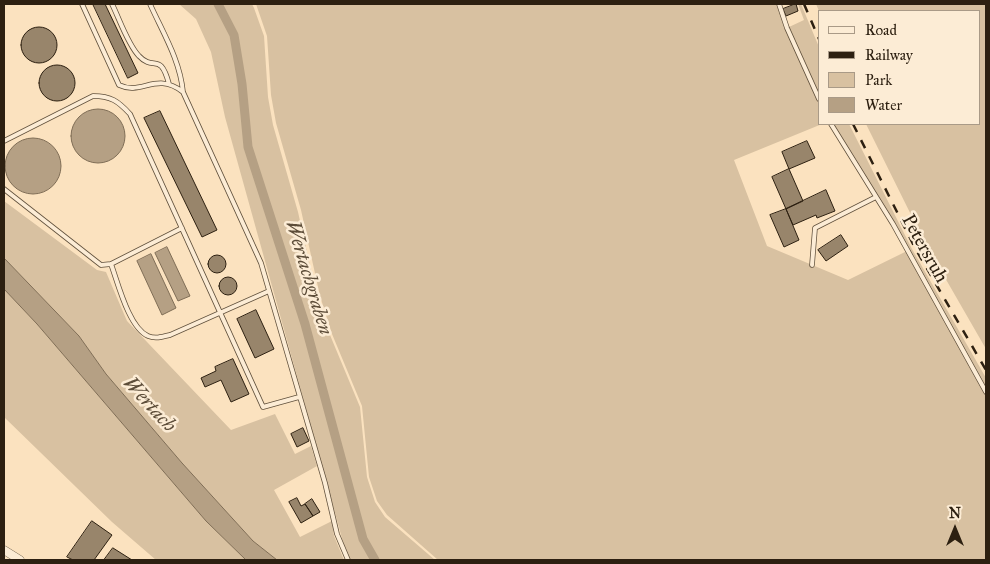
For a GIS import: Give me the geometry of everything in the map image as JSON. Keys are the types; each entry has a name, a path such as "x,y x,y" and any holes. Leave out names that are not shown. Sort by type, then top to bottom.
{"street":[{"path":"4,550 20,560"}],"lane":[{"path":"82,4 119,85 128,90 159,82 169,84 183,92"},
{"path":"112,4 138,55 146,62 157,62 164,67 169,84"},
{"path":"150,4 176,59 182,76 183,92 252,241 269,291 325,484 337,534 348,560"},
{"path":"779,4 787,28 818,96"},
{"path":"4,141 92,96 114,99 130,114 218,312 263,407 299,397"},
{"name":"Petersruh","path":"832,125 894,224 986,392"},
{"path":"4,189 101,265 111,264 182,228"},
{"path":"812,265 815,228 876,196"},
{"path":"111,264 132,320 148,336 158,338 170,335 218,312 269,291"}],"green space":[{"path":"179,4 252,4 254,8 264,36 268,97 273,125 298,212 317,297 330,335 360,407 367,477 375,502 385,517 435,560 350,560 345,549 225,117 211,52 196,19"},
{"path":"256,4 778,4 785,28 818,100 818,125 820,125 734,160 767,246 848,280 907,251 976,372 986,395 986,560 438,560 387,515 377,501 369,477 362,406 332,334 320,296 301,210 276,123 271,95 267,36"},
{"path":"798,4 801,4 818,45 818,92 789,27 804,20"},
{"path":"816,4 986,4 986,349 925,243 866,125 980,125 980,10 819,10"},
{"path":"834,125 850,125 912,249 986,378 986,388 894,223"},
{"path":"4,201 97,270 106,272 127,321 231,430 275,414 295,454 311,446 317,466 274,490 300,537 332,521 334,536 344,560 277,560 253,541 182,463 106,374 79,336 4,258"},
{"path":"4,289 37,324 206,521 246,560 156,560 112,522 4,417"}],"water":[{"path":"93,109 103,109 113,113 121,121 125,136 121,151 113,159 103,163 93,163 83,159 75,151 71,141 71,131 75,121 83,113"},
{"path":"33,138 44,140 53,146 59,155 61,166 59,177 53,186 44,192 33,194 22,192 13,186 7,177 5,166 7,155 13,146 22,140"},
{"path":"167,247 190,296 178,301 155,253"},
{"path":"151,254 176,308 162,315 137,261"},
{"path":"4,258 79,336 106,374 182,463 253,541 277,560 246,560 206,521 37,324 4,289"}],"building":[{"path":"93,4 105,4 138,73 128,78"},
{"path":"796,4 798,11 786,16 783,9"},
{"path":"39,27 46,28 52,32 56,38 56,52 52,58 46,62 39,63 32,62 26,58 22,52 21,45 22,38 26,32 32,28"},
{"path":"57,65 64,66 70,70 74,76 74,90 70,96 64,100 57,101 50,100 44,96 40,90 39,83 40,76 44,70 50,66"},
{"path":"160,111 217,230 202,237 144,118"},
{"path":"807,141 815,158 789,169 782,152"},
{"path":"789,169 803,201 786,209 772,177"},
{"path":"826,190 835,211 817,218 816,215 793,225 786,209"},
{"path":"786,209 799,240 784,247 770,215"},
{"path":"841,235 848,246 826,261 818,250"},
{"path":"217,255 223,258 226,264 223,270 217,273 211,270 208,264 211,258"},
{"path":"224,277 232,277 237,282 235,293 224,295 219,290 219,282"},
{"path":"256,310 274,349 255,358 237,319"},
{"path":"233,359 249,394 231,402 221,380 205,387 201,378 216,371 215,367"},
{"path":"303,428 309,441 297,447 291,434"},
{"path":"297,498 301,506 305,504 313,516 301,523 289,502"},
{"path":"312,499 320,512 313,516 305,504"},
{"path":"92,521 112,535 94,560 73,560 67,557"},
{"path":"113,548 132,560 104,560"}],"waterway":[{"name":"Wertachgraben","path":"218,4 234,35 242,84 248,147 305,324 363,539 375,560"}],"railway":[{"path":"804,4 818,37"},
{"path":"854,125 915,248 986,370"}],"water label":[{"name":"Wertach","path":"149,405"}]}
